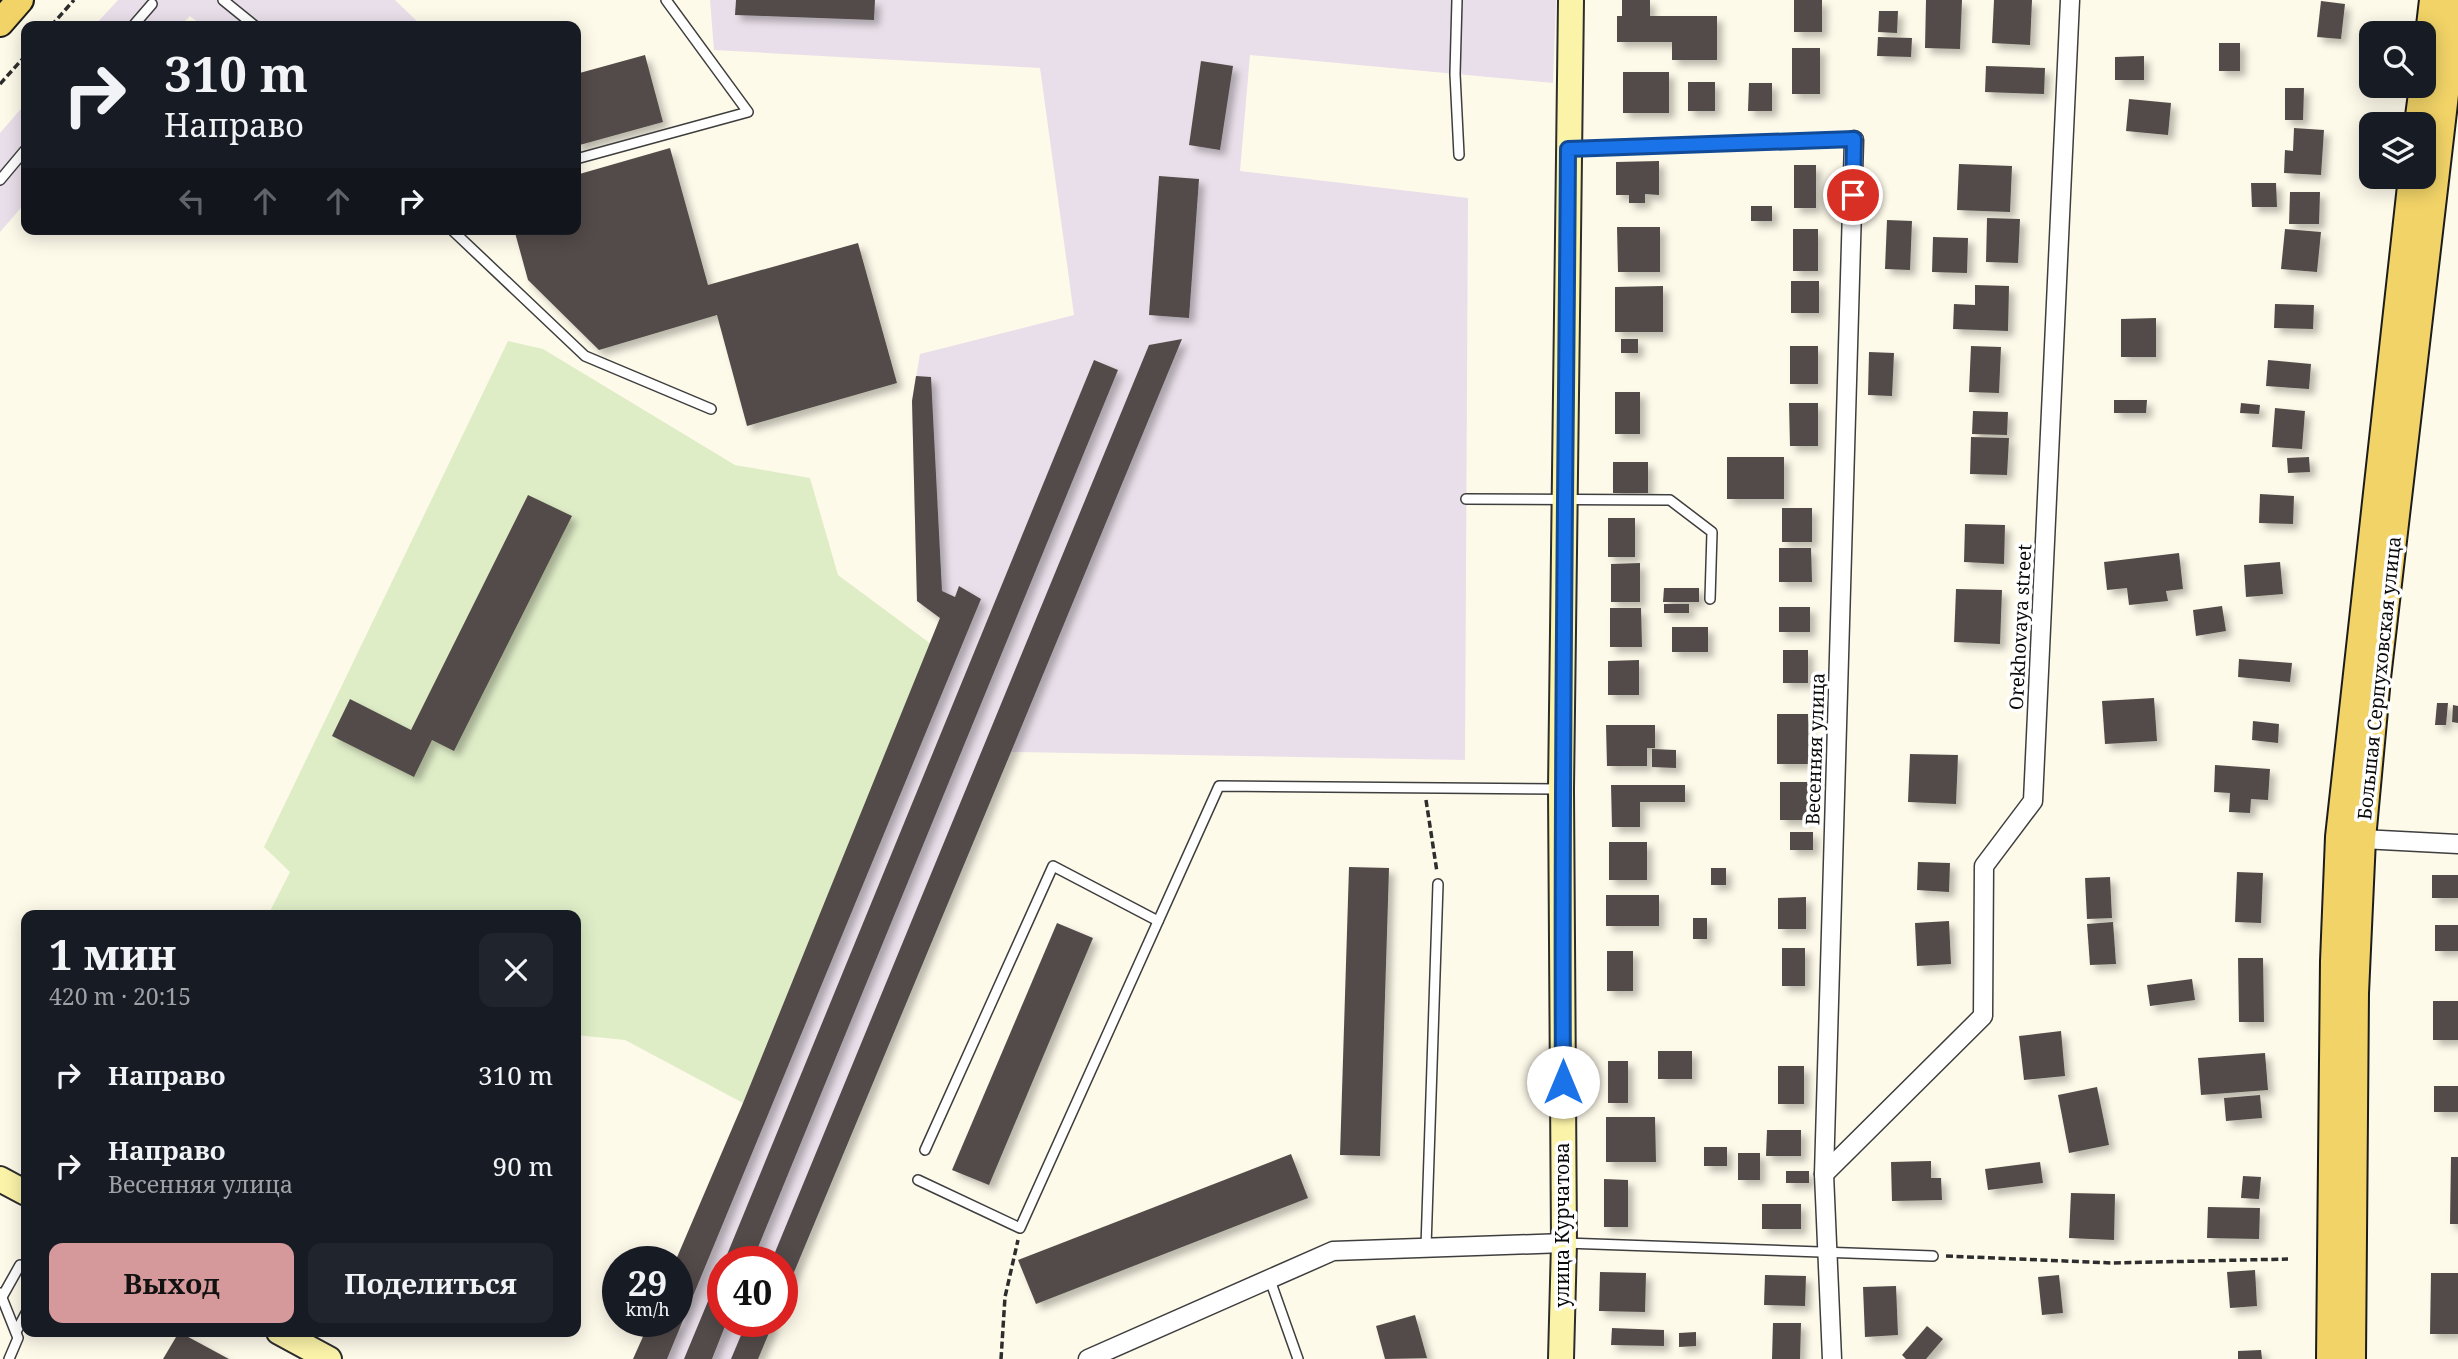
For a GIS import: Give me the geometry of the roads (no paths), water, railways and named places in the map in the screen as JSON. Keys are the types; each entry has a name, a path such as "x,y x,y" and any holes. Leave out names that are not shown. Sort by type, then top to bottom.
{"main road":[{"path":"0,23 20,0"},
{"path":"2431,21 2433,0"},
{"name":"Большая Серпуховская улица","path":"2352,1359 2356,993 2362,839 2377,678 2456,0"},
{"name":"Большая Серпуховская улица","path":"2330,1359 2334,961 2339,837 2411,189"}],"street":[{"name":"улица Курчатова","path":"1561,1359 1561,789 1572,0"},
{"name":"Orekhovaya street","path":"1824,1174 1983,1016 1984,866 2033,801 2070,0"},
{"name":"Весенняя улица","path":"1832,1359 1830,1250 1824,1174 1854,139"},
{"path":"2362,839 2458,844"},
{"path":"1,1181 21,1191"},
{"path":"1088,1359 1333,1251 1563,1243"},
{"path":"288,1337 329,1359"}],"lane":[{"path":"223,0 249,21"},
{"path":"581,158 748,112 666,0"},
{"path":"1457,0 1455,74 1459,155"},
{"path":"137,21 152,4"},
{"path":"1568,149 1854,139"},
{"path":"0,180 21,155"},
{"path":"457,235 585,356 711,409"},
{"path":"1466,499 1567,497 1670,500 1712,532 1710,599"},
{"path":"918,1180 1020,1228 1219,786 1561,789"},
{"path":"925,1150 1053,866 1158,921"},
{"path":"1426,1247 1438,884"},
{"path":"1563,1243 1830,1250 1933,1256"},
{"path":"9,1359 17,1342 16,1332 1,1295 20,1265"},
{"path":"1270,1280 1298,1359"},
{"path":"16,1332 21,1322"}]}
